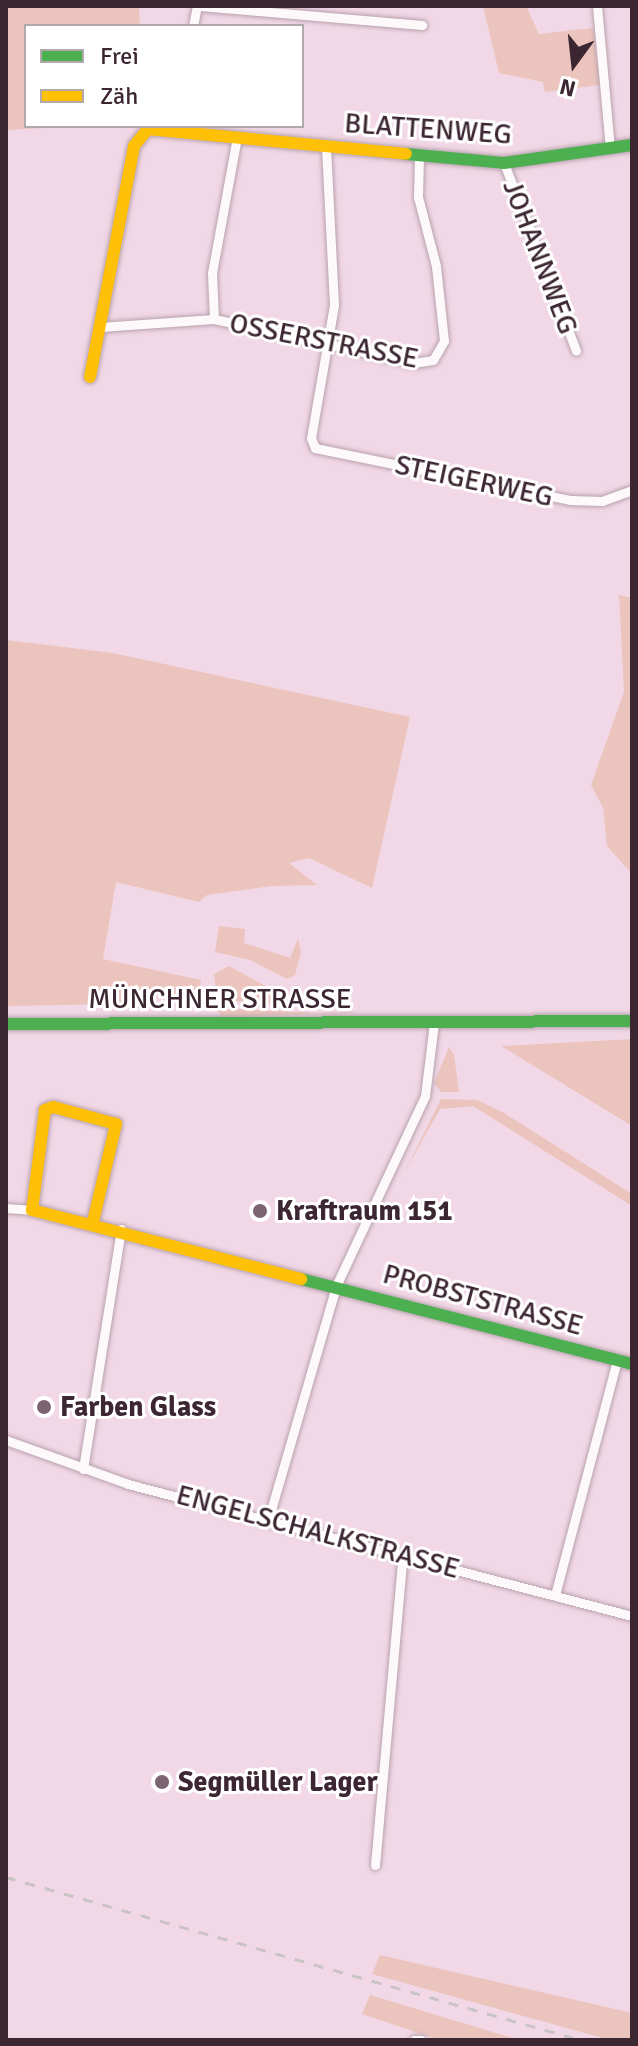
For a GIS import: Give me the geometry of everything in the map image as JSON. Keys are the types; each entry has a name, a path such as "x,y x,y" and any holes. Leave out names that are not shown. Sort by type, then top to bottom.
{"street":[{"path":"198,6 422,25"},
{"path":"597,6 610,148"},
{"name":"BLATTENWEG","path":"100,327 134,146 148,129 183,129 419,157 504,163 632,145"},
{"path":"214,319 212,273 237,137"},
{"path":"326,147 334,305 329,343"},
{"name":"OSSERSTRASSE","path":"100,327 214,319 422,364 442,351 436,266 418,197 419,157"},
{"name":"JOHANNWEG","path":"504,163 576,351"},
{"path":"90,377 100,327"},
{"name":"STEIGERWEG","path":"329,343 311,438 315,448 570,500 602,501 632,490"},
{"name":"MÜNCHNER STRASSE","path":"6,1024 632,1021"},
{"path":"269,1517 336,1286 425,1096 434,1023"},
{"path":"6,1208 32,1210 40,1119 53,1107 116,1124 93,1222"},
{"name":"PROBSTSTRASSE","path":"32,1210 121,1229 632,1364"},
{"path":"83,1469 121,1229"},
{"path":"555,1595 617,1360"},
{"name":"ENGELSCHALKSTRASSE","path":"6,1440 83,1469 632,1616"},
{"path":"375,1865 403,1553"}],"shaded area":[{"path":"6,6 139,6 140,24 24,24 24,128 43,128 6,130"},
{"path":"483,6 526,6 539,34 593,28 600,85 545,92 543,82 499,73"},
{"path":"619,595 632,598 632,874 607,846 603,808 591,785 624,692"},
{"path":"6,640 113,653 410,717 372,888 309,858 289,863 317,885 272,886 207,895 199,902 116,882 103,959 201,980 198,998 162,994 117,1004 6,1006"},
{"path":"219,926 245,929 244,943 290,958 298,939 301,952 295,975 287,979 250,960 215,952"},
{"path":"229,966 271,989 299,995 302,1005 217,1000 214,974"},
{"path":"216,1008 318,1013 353,1012 221,1017"},
{"path":"632,1039 632,1126 501,1046"},
{"path":"449,1047 454,1055 459,1092 441,1092 434,1083"},
{"path":"441,1099 477,1100 504,1113 632,1194 632,1206 473,1106 440,1109 403,1175"},
{"path":"380,1955 632,2013 632,2040 610,2040 372,1974"},
{"path":"370,1995 519,2040 439,2040 362,2014"}],"railway":[{"path":"6,1877 581,2040"}],"traffic: fast":[{"path":"406,154 504,163 632,145"},
{"path":"6,1024 632,1021"},
{"path":"301,1279 632,1364"}],"traffic: slow":[{"path":"90,377 134,146 148,129 406,154"},
{"path":"93,1222 116,1124 53,1107 45,1110 32,1210 301,1279"}],"place":[{"name":"Kraftraum 151","path":"260,1211"},
{"name":"Farben Glass","path":"44,1407"},
{"name":"Segmüller Lager","path":"162,1782"}]}
